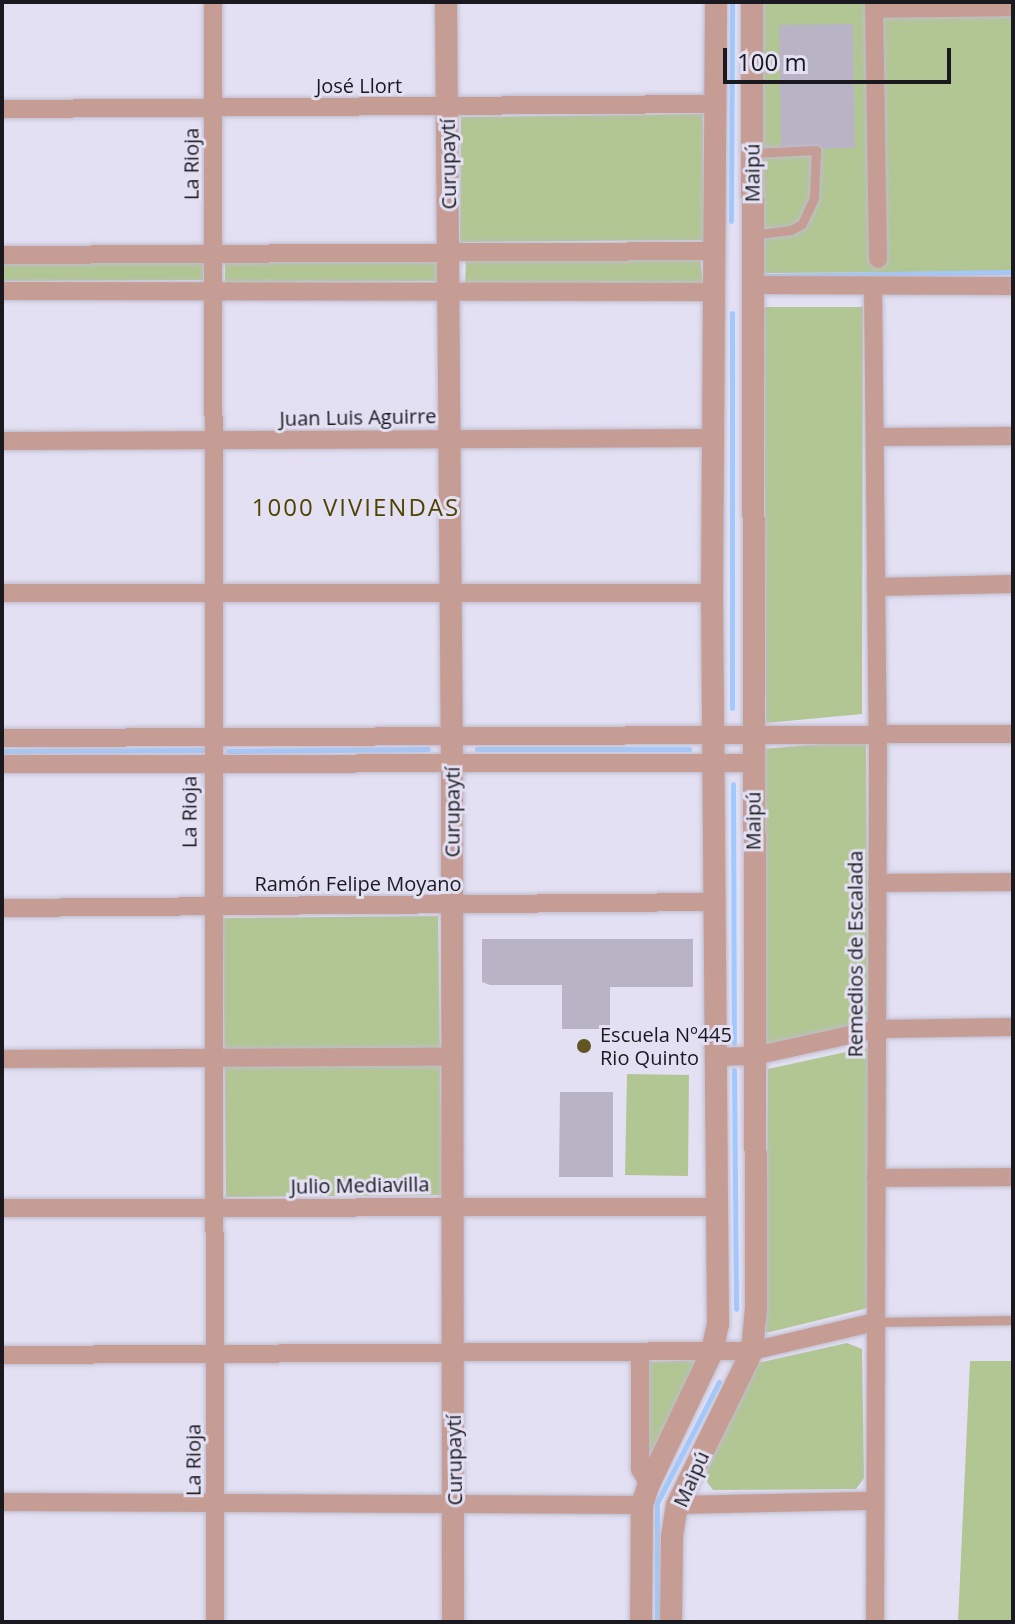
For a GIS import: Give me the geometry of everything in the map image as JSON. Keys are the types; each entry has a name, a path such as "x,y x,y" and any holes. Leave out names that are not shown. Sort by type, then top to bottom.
{"street":[{"name":"La Rioja","path":"213,2 211,905 215,1622"},
{"name":"Curupaytí","path":"446,2 452,737 453,1622"},
{"name":"Maipú","path":"646,1494 712,1352 718,1324 712,593 716,2"},
{"name":"Maipú","path":"671,1622 672,1536 677,1505 752,1351 756,1308 752,2"},
{"path":"878,259 874,5 1013,7"},
{"name":"José Llort","path":"2,109 715,104"},
{"path":"2,255 714,251 753,239"},
{"path":"2,291 713,292 751,285 1013,286"},
{"name":"Remedios de Escalada","path":"873,286 878,734 875,1622"},
{"path":"875,437 1013,436"},
{"name":"Juan Luis Aguirre","path":"2,441 715,438"},
{"path":"876,587 1013,584"},
{"path":"2,593 712,593"},
{"path":"2,738 713,738 1013,734"},
{"path":"2,764 753,763"},
{"path":"877,883 1013,882"},
{"name":"Ramón Felipe Moyano","path":"2,908 715,902"},
{"path":"717,1057 754,1056 877,1029 1013,1027"},
{"path":"2,1059 452,1057"},
{"path":"876,1178 1013,1177"},
{"name":"Julio Mediavilla","path":"2,1208 719,1207"},
{"path":"2,1355 453,1355 752,1351 875,1322"},
{"name":"Maipú","path":"640,1354 640,1469 646,1494 641,1622"},
{"path":"2,1502 455,1504 646,1494"},
{"path":"677,1505 875,1501"}],"lane":[{"path":"752,153 816,150 814,198 802,224 791,230 753,239"},
{"path":"875,1322 1013,1320"}],"green space":[{"path":"761,2 1013,2 1013,272 762,273"},
{"path":"703,114 704,240 460,242 461,117"},
{"path":"700,258 703,283 465,285 466,259"},
{"path":"440,259 440,281 225,282 225,262"},
{"path":"204,261 203,280 2,281 2,264"},
{"path":"764,307 863,307 862,714 766,723"},
{"path":"866,740 868,1023 761,1045 763,749"},
{"path":"438,916 442,1195 226,1197 223,918"},
{"path":"869,1047 868,1308 766,1333 768,1069"},
{"path":"627,1074 689,1075 688,1176 625,1175"},
{"path":"847,1343 862,1349 864,1478 856,1489 713,1490 704,1478 757,1363"},
{"path":"699,1360 651,1453 646,1455 645,1362"},
{"path":"970,1361 1013,1361 1013,1622 958,1622"}],"building":[{"path":"853,24 855,148 781,149 779,25"},
{"name":"Escuela Nº445 Rio Quinto","path":"482,939 693,939 693,987 610,987 610,1029 562,1029 562,985 490,985 482,982"},
{"name":"Escuela Nº445 Rio Quinto","path":"560,1092 613,1092 613,1177 559,1177"}],"waterway":[{"path":"731,221 732,2"},
{"path":"761,276 1013,272"},
{"path":"732,313 732,708"},
{"path":"228,751 428,749"},
{"path":"477,749 689,749"},
{"path":"2,751 203,750"},
{"path":"733,784 734,1043"},
{"path":"734,1070 736,1309"},
{"path":"657,1622 657,1503 719,1382"}],"place":[{"name":"Escuela Nº445 Rio Quinto","path":"584,1046"}],"district":[{"name":"1000 VIVIENDAS","path":"356,507"}]}
